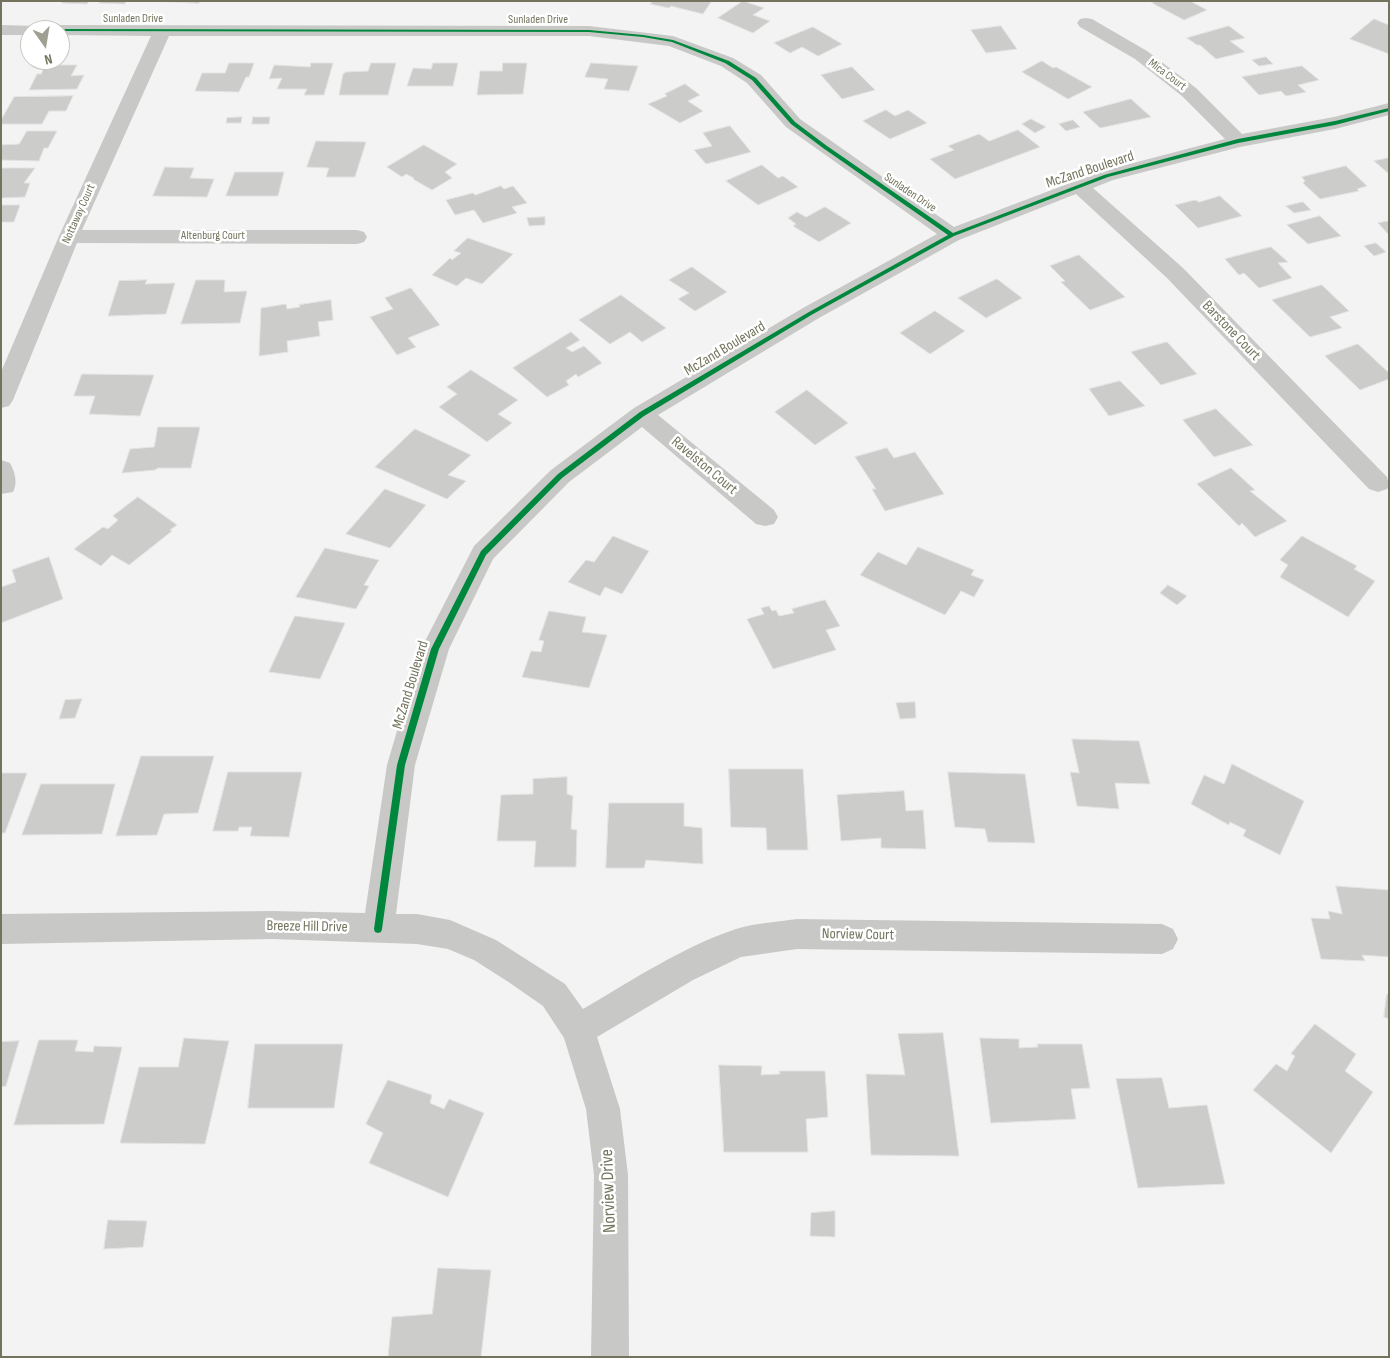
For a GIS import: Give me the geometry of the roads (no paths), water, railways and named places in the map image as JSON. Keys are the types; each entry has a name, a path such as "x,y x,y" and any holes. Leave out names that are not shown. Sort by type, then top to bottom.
{"street":[{"name":"Mica Court","path":"1086,23 1141,55 1189,92 1238,141"},
{"path":"1,30 20,30"},
{"name":"Sunladen Drive","path":"70,30 589,31 643,36 673,42 728,62 754,79 800,128 854,168 952,235"},
{"name":"Nottaway Court","path":"1,400 69,236 162,31"},
{"name":"McZand Boulevard","path":"378,928 401,765 435,649 483,553 560,476 642,414 811,313 952,235 1106,176 1238,141 1335,123 1389,108"},
{"name":"Barstone Court","path":"1078,186 1175,273 1378,483"},
{"name":"Altenburg Court","path":"69,236 358,237"},
{"name":"Ravelston Court","path":"642,414 765,517"},
{"name":"Breeze Hill Drive","path":"1,929 272,925 417,929 450,935 485,950 554,995 578,1030"},
{"name":"Norview Court","path":"578,1030 682,969 738,943 797,934 1162,939"},
{"name":"Norview Drive","path":"578,1030 603,1109 611,1175 610,1357"}]}
